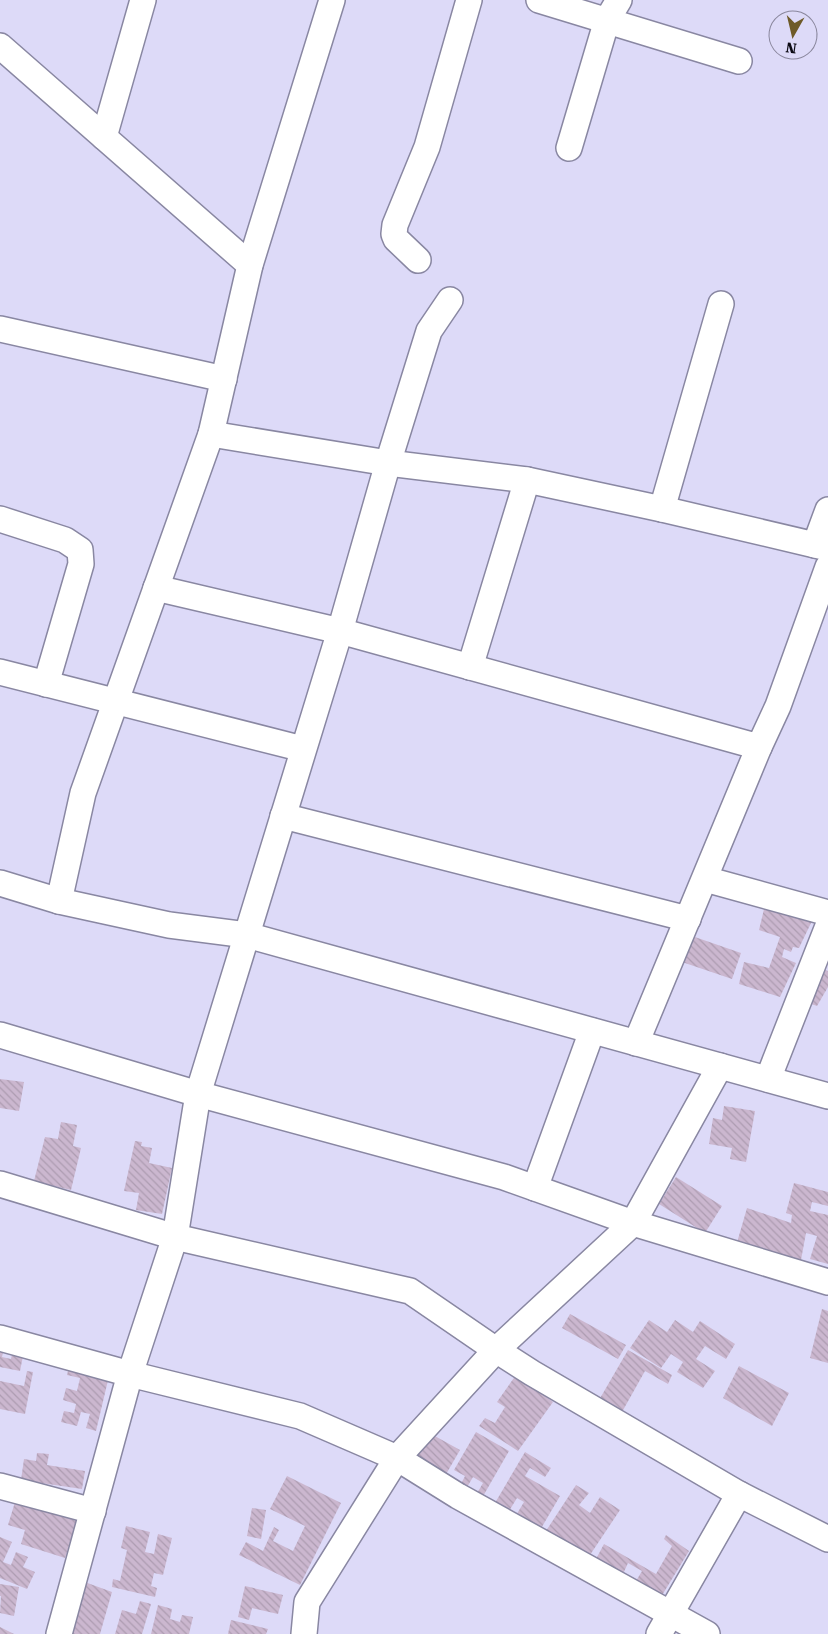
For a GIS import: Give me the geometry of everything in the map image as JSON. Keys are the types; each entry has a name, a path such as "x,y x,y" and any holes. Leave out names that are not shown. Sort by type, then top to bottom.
{"street":[{"path":"104,137 143,0"},
{"path":"59,901 83,794 211,434 250,265 332,0"},
{"path":"418,260 396,239 394,234 395,225 427,147 470,0"},
{"path":"540,0 613,10 739,61"},
{"path":"569,148 613,10"},
{"path":"0,46 250,265"},
{"path":"59,1634 130,1374 175,1236 198,1094 340,631 388,463 429,331 450,300"},
{"path":"662,509 721,304"},
{"path":"0,329 224,380"},
{"path":"211,434 388,463 527,480 822,546 828,510"},
{"path":"470,667 527,480"},
{"path":"0,519 65,540 80,550 81,564 46,684"},
{"path":"636,1043 759,747 778,706 828,567"},
{"path":"156,588 340,631 759,747"},
{"path":"0,672 303,749"},
{"path":"283,816 688,919"},
{"path":"705,879 828,913"},
{"path":"0,883 59,901 169,925 247,935 828,1096"},
{"path":"768,1079 828,926"},
{"path":"535,1188 592,1031"},
{"path":"0,1035 198,1094 504,1177 633,1223 828,1282"},
{"path":"304,1634 307,1602 397,1458 496,1350 633,1223 720,1066"},
{"path":"0,1184 175,1236 410,1292 496,1350 739,1494 828,1539"},
{"path":"0,1338 130,1374 300,1416 397,1458 665,1624 707,1634"},
{"path":"0,1486 93,1511"},
{"path":"665,1624 739,1494"}],"building":[{"path":"765,905 812,921 799,948 793,947 791,952 784,949 782,957 796,963 780,997 739,984 744,962 769,968 780,937 759,930"},
{"path":"692,936 741,953 732,979 682,962"},
{"path":"823,969 828,971 828,987 817,1006 805,1002"},
{"path":"0,1079 24,1082 19,1111 0,1108"},
{"path":"724,1106 755,1111 746,1162 730,1159 732,1148 709,1144 713,1118 722,1120"},
{"path":"61,1122 77,1125 73,1146 81,1148 71,1190 34,1181 45,1137 58,1139"},
{"path":"135,1141 142,1142 141,1146 152,1148 149,1163 172,1168 162,1214 136,1210 139,1193 124,1191"},
{"path":"676,1177 722,1206 705,1233 659,1204"},
{"path":"794,1183 828,1192 828,1206 812,1202 810,1211 828,1215 828,1264 810,1259 817,1236 806,1233 801,1260 775,1256 736,1246 747,1208 791,1223 792,1215 786,1213"},
{"path":"822,1309 828,1311 828,1363 810,1358"},
{"path":"570,1314 626,1345 618,1359 562,1328"},
{"path":"649,1320 667,1332 675,1320 693,1332 700,1321 735,1344 726,1359 705,1346 696,1359 715,1371 703,1388 677,1372 683,1362 671,1354 661,1368 630,1348"},
{"path":"0,1342 5,1343 2,1357 11,1359 13,1349 24,1351 20,1371 0,1367"},
{"path":"628,1350 672,1375 668,1384 645,1371 622,1412 599,1400"},
{"path":"739,1366 789,1393 772,1426 723,1398"},
{"path":"69,1367 109,1376 96,1431 86,1428 90,1414 81,1412 77,1426 61,1422 64,1411 74,1413 76,1404 63,1400 66,1388 77,1391 80,1378 67,1375"},
{"path":"27,1371 33,1372 25,1414 0,1409 0,1381 24,1386"},
{"path":"516,1375 553,1402 518,1451 479,1426 485,1418 495,1423 505,1407 497,1402"},
{"path":"476,1432 509,1451 482,1498 476,1495 483,1483 473,1477 466,1489 460,1486 465,1476 454,1470"},
{"path":"433,1435 460,1450 445,1476 414,1458"},
{"path":"525,1452 551,1468 545,1477 530,1468 525,1476 560,1496 539,1532 515,1517 524,1502 517,1498 506,1516 492,1508"},
{"path":"37,1453 49,1454 47,1465 85,1471 82,1489 21,1480 24,1459 36,1461"},
{"path":"287,1476 341,1503 300,1585 239,1555 246,1542 263,1551 274,1527 279,1530 273,1541 293,1551 305,1526 270,1509"},
{"path":"576,1485 589,1493 579,1505 590,1513 600,1497 620,1510 586,1561 544,1534"},
{"path":"15,1502 77,1521 65,1558 21,1544 25,1530 8,1525"},
{"path":"252,1508 266,1510 261,1539 247,1536"},
{"path":"126,1526 150,1532 145,1552 154,1554 158,1534 172,1538 163,1575 154,1573 151,1586 157,1588 155,1597 112,1587 113,1579 120,1581 127,1550 121,1548"},
{"path":"666,1535 689,1551 661,1597 636,1581 642,1571 628,1563 623,1574 596,1559 604,1544 656,1574 672,1546 664,1539"},
{"path":"0,1537 12,1542 3,1562 11,1565 16,1552 28,1557 23,1567 35,1572 27,1589 0,1578"},
{"path":"82,1581 112,1592 100,1634 67,1634"},
{"path":"0,1584 19,1587 14,1616 0,1613"},
{"path":"245,1586 283,1595 278,1614 252,1608 249,1620 238,1617"},
{"path":"140,1601 151,1604 142,1634 115,1634 122,1610 136,1614"},
{"path":"158,1605 172,1609 170,1619 180,1622 182,1615 193,1617 189,1634 151,1634"},
{"path":"231,1620 268,1629 266,1634 228,1634"},
{"path":"0,1627 14,1634 0,1634"}]}
